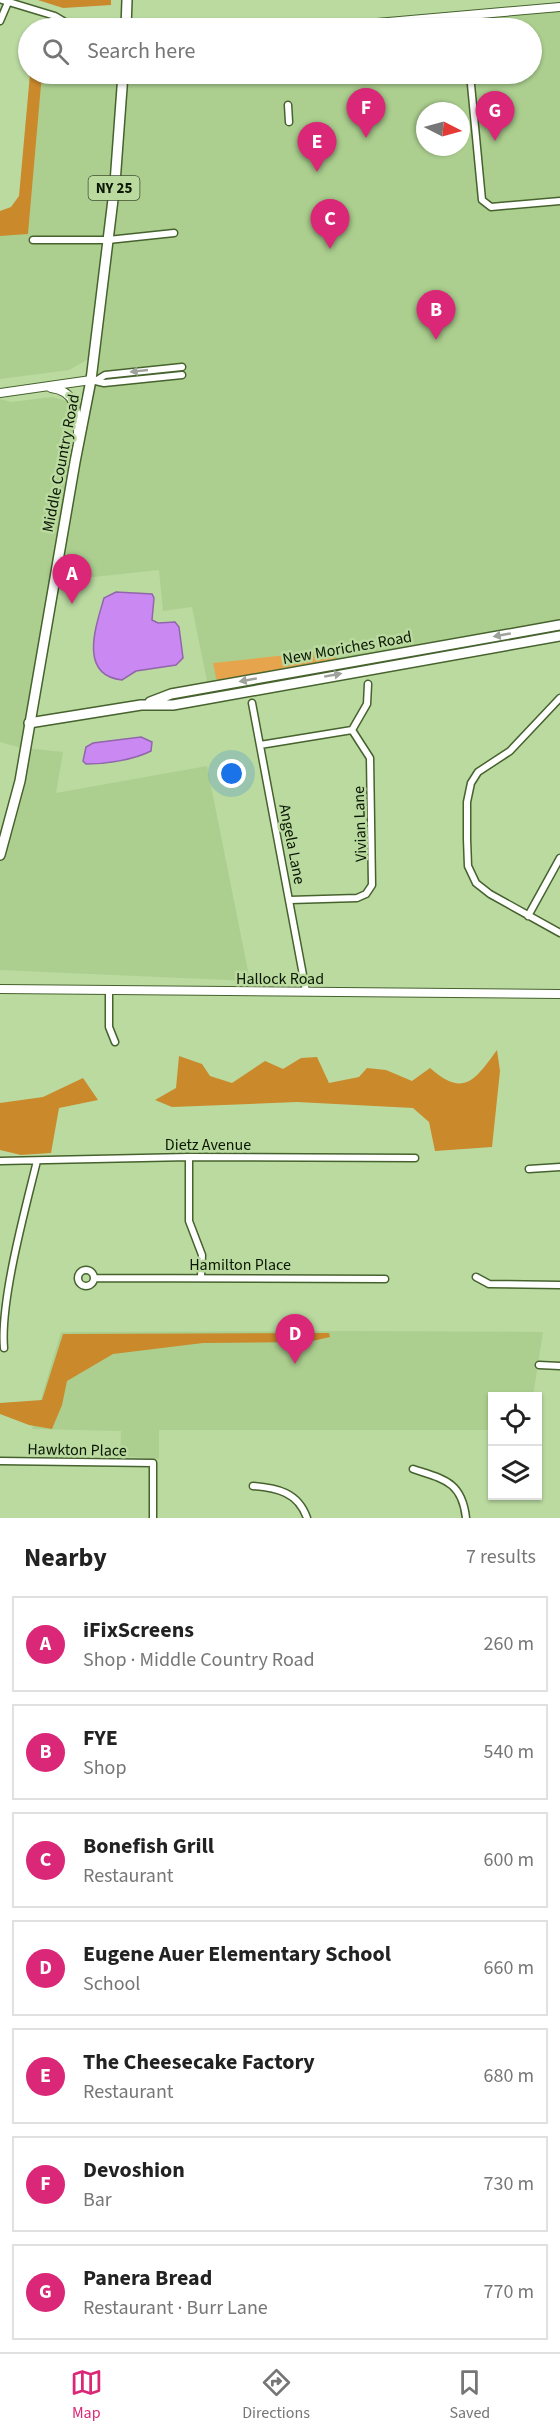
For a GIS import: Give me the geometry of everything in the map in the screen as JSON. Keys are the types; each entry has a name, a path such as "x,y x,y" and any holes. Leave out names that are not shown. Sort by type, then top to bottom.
{"main road":[{"path":"126,18 127,0"},
{"name":"Middle Country Road","path":"0,855 16,800 79,443 94,380 122,84"},
{"name":"New Moriches Road","path":"141,705 171,694 560,625"},
{"name":"New Moriches Road","path":"29,723 141,705 173,705 560,636"}],"street":[{"path":"2,0 9,0 58,18"},
{"path":"0,21 9,0"},
{"path":"440,18 560,7"},
{"path":"471,84 482,200 492,207 560,201"},
{"path":"288,105 289,122"},
{"path":"33,240 108,240 174,233"},
{"path":"0,393 94,380 105,375 182,367"},
{"path":"94,380 104,383 182,375"},
{"path":"47,387 58,389 74,401 77,409 79,443"},
{"path":"260,745 352,730 368,704 368,684"},
{"path":"560,698 510,751 478,772 471,783 467,802 468,866 476,883 560,933"},
{"name":"Angela Lane","path":"252,703 306,991"},
{"name":"Vivian Lane","path":"290,900 357,898 366,894 372,885 370,758 352,730"},
{"path":"528,916 560,858"},
{"name":"Hallock Road","path":"0,990 109,993 306,991 560,994"},
{"path":"109,993 109,1027 115,1042"},
{"path":"189,1157 189,1221 202,1255 201,1276"},
{"name":"Dietz Avenue","path":"0,1161 189,1157 415,1158"},
{"path":"4,1348 1,1334 3,1306 37,1161"},
{"path":"529,1169 560,1167"},
{"name":"Hamilton Place","path":"94,1278 201,1276 385,1279"},
{"path":"476,1277 489,1284 560,1285"},
{"path":"539,1365 560,1366"},
{"name":"Hawkton Place","path":"0,1461 153,1463 153,1518"},
{"path":"413,1469 441,1477 455,1487 463,1501 466,1518"},
{"path":"253,1486 278,1488 292,1496 304,1510 307,1518"}],"shaded area":[{"path":"38,0 111,0 111,5 63,8"},
{"path":"560,8 560,634 210,696 192,607 163,611 159,570 75,579 54,578 25,748 63,752 56,793 207,766 250,981 0,970 0,855 25,749 0,742 0,399 11,402 52,397 71,402 85,412 94,356 69,370 0,379 0,235 28,234 41,84 542,84 542,18 481,18"},
{"path":"464,16 464,18 440,18"},
{"path":"29,84 41,84 28,234 0,236 0,211 11,207 19,196"},
{"path":"116,592 152,594 154,598 152,620 158,623 175,622 179,627 183,658 176,665 136,671 122,680 108,676 100,669 95,659 94,648 97,622 104,598"},
{"path":"335,645 338,653 335,659 218,680 216,678 213,663 334,650"},
{"path":"141,737 152,742 151,751 136,757 111,762 86,764 83,761 86,747 93,743"},
{"path":"497,1050 500,1071 492,1147 435,1151 429,1122 413,1108 297,1102 172,1107 155,1100 176,1088 179,1056 202,1064 210,1076 232,1083 265,1061 283,1069 301,1058 317,1057 329,1083 359,1077 367,1068 386,1070 412,1081 430,1068 452,1082 460,1083 468,1082 475,1077"},
{"path":"83,1078 98,1100 59,1108 51,1153 21,1155 0,1150 0,1103 43,1097"},
{"path":"61,1332 543,1332 534,1392 488,1392 488,1430 159,1430 159,1459 120,1456 121,1431 32,1429"},
{"path":"329,1333 330,1337 308,1342 203,1343 113,1354 67,1381 62,1405 52,1429 29,1425 0,1414 0,1403 42,1400 63,1334"}],"place":[{"name":"Devoshion","path":"366,138"},
{"name":"Panera Bread","path":"495,141"},
{"name":"The Cheesecake Factory","path":"317,172"},
{"name":"Bonefish Grill","path":"330,249"},
{"name":"FYE","path":"436,340"},
{"name":"iFixScreens","path":"72,604"},
{"name":"Eugene Auer Elementary School","path":"295,1364"}]}
